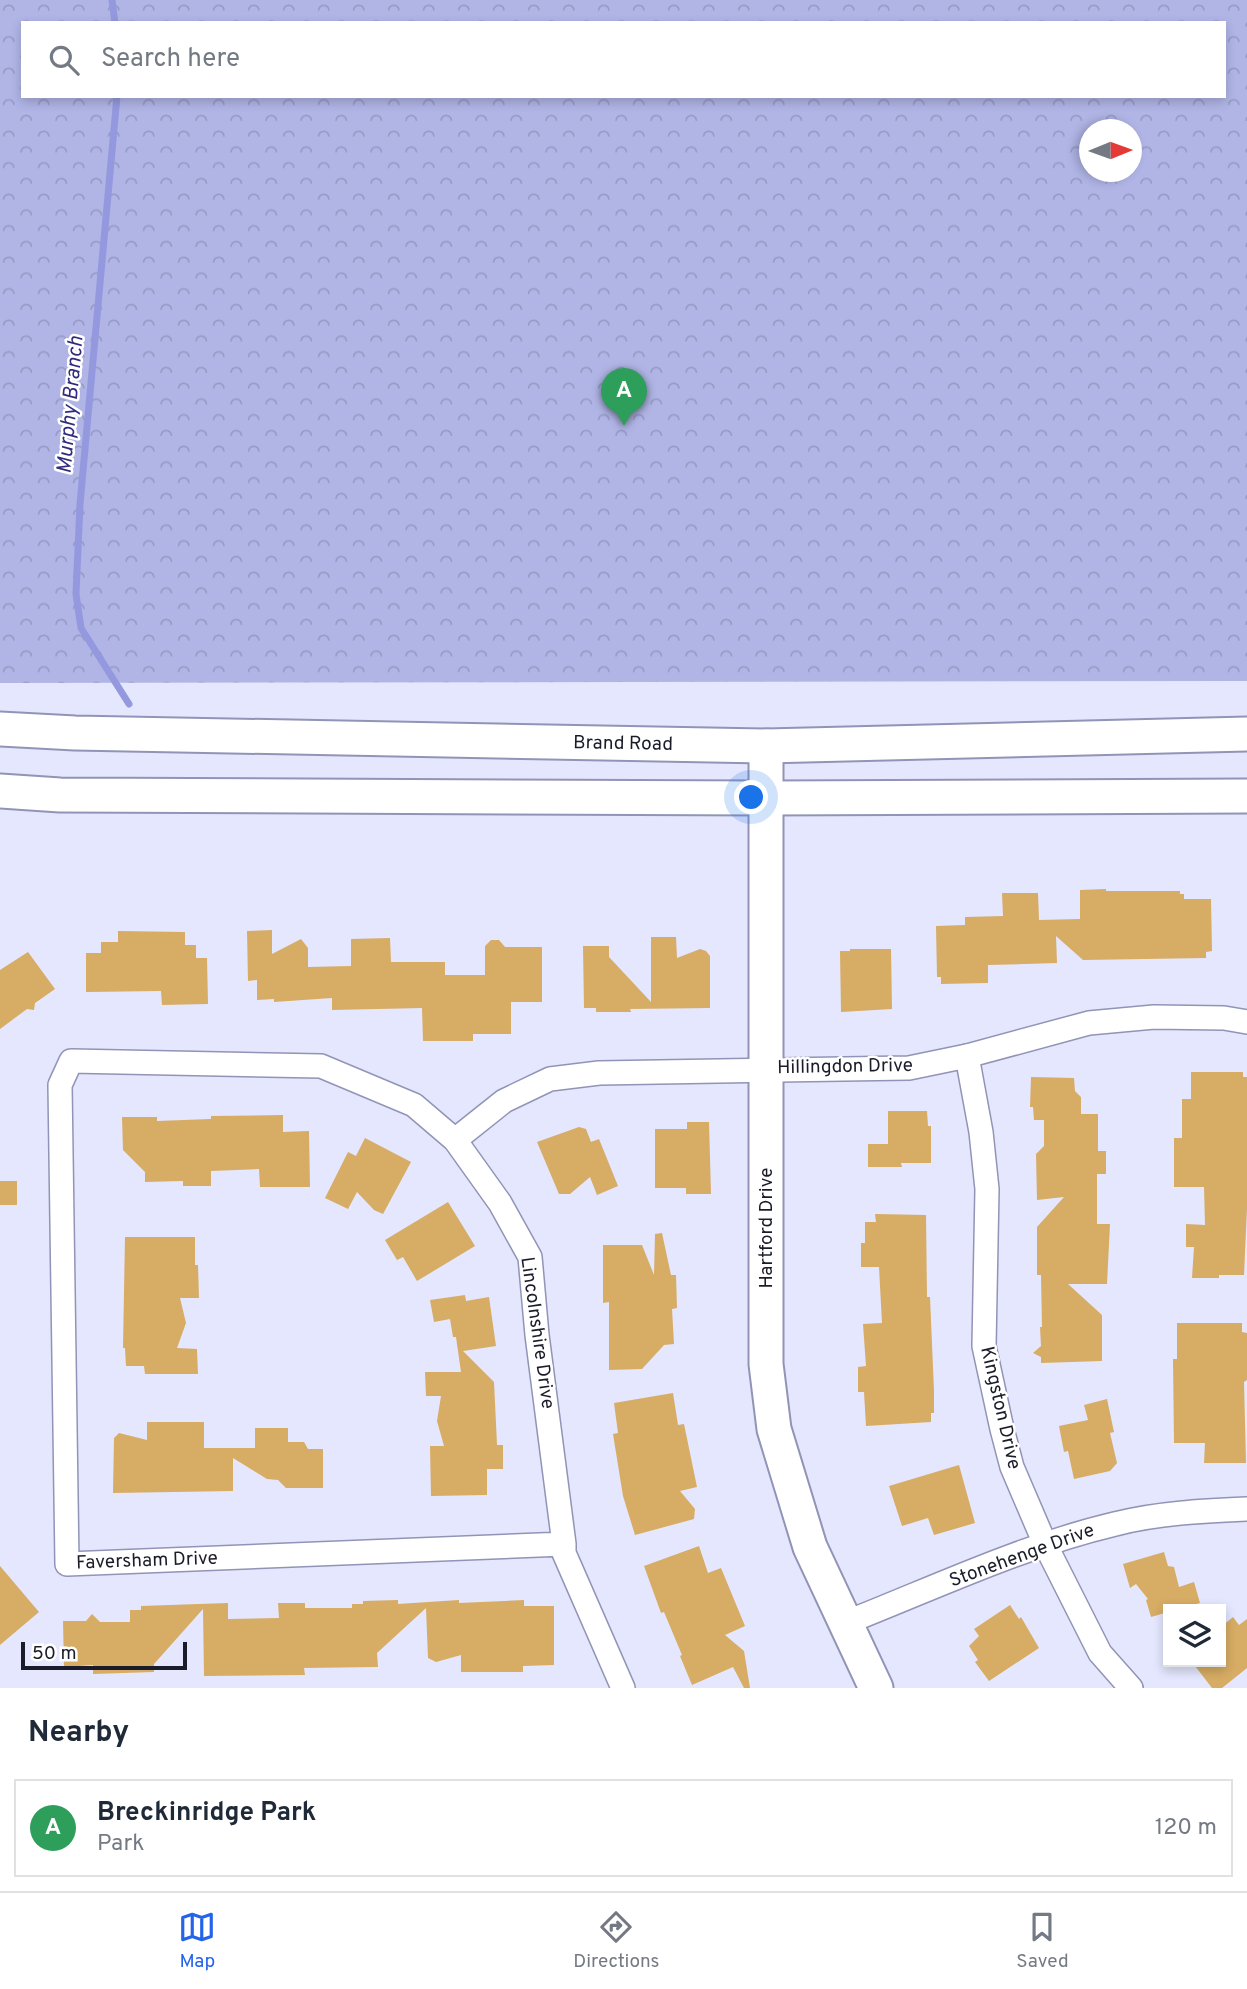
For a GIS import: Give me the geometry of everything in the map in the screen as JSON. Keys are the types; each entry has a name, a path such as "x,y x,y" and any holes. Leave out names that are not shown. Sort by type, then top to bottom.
{"main road":[{"name":"Brand Road","path":"0,729 75,733 766,746 1247,734"},
{"name":"Hartford Drive","path":"766,746 766,1364 774,1429 810,1547 876,1688"},
{"path":"0,791 74,795 767,798 1247,796"}],"street":[{"name":"Hillingdon Drive","path":"455,1140 504,1101 550,1079 599,1073 909,1068 967,1056 1089,1023 1154,1017 1247,1021"},
{"name":"Kingston Drive","path":"967,1056 981,1132 987,1189 984,1346 1012,1467 1045,1544 1100,1653 1131,1688"},
{"name":"Lincolnshire Drive","path":"71,1061 321,1066 414,1105 455,1140 500,1203 530,1257 564,1553 623,1688"},
{"name":"Faversham Drive","path":"71,1061 60,1085 67,1564 564,1544"},
{"name":"Stonehenge Drive","path":"845,1623 1045,1544 1115,1524 1167,1514 1247,1509"}],"green space":[{"path":"0,0 1247,0 1247,681 0,683"}],"building":[{"path":"1080,890 1180,891 1180,894 1184,894 1184,899 1211,899 1212,951 1206,952 1206,958 1083,960 1056,936 1057,963 988,965 988,983 941,984 941,977 937,977 936,926 965,925 965,917 1003,916 1002,893 1038,893 1039,920 1080,919"},
{"path":"272,930 272,954 301,939 308,948 308,967 351,966 351,939 390,938 391,962 445,962 445,975 485,975 485,946 491,940 499,940 505,947 542,947 542,1002 511,1002 511,1034 473,1034 473,1041 423,1041 422,1008 332,1010 332,998 274,1002 274,999 257,1000 257,980 248,981 247,931"},
{"path":"118,931 185,932 185,945 196,945 196,958 207,958 208,1004 162,1005 161,991 86,992 86,953 101,953 101,942 118,942"},
{"path":"651,937 676,937 677,958 700,949 706,951 710,956 710,1008 596,1012 596,1008 584,1008 583,946 609,946 609,957 651,1002"},
{"path":"891,949 892,1009 841,1012 840,951"},
{"path":"28,952 55,989 35,1003 34,1010 27,1009 0,1029 0,970"},
{"path":"1191,1072 1243,1072 1243,1077 1247,1077 1244,1275 1192,1278 1194,1247 1186,1247 1186,1224 1205,1225 1204,1187 1174,1187 1174,1138 1182,1138 1182,1099 1191,1099"},
{"path":"1031,1077 1074,1078 1075,1091 1081,1097 1081,1114 1098,1114 1098,1151 1106,1151 1106,1174 1097,1174 1097,1224 1110,1224 1107,1284 1068,1284 1102,1315 1102,1361 1041,1363 1041,1357 1033,1353 1041,1346 1042,1327 1041,1275 1037,1275 1037,1227 1064,1197 1037,1200 1036,1154 1044,1146 1044,1120 1034,1120 1033,1107 1030,1107"},
{"path":"888,1111 927,1111 928,1126 931,1126 931,1163 901,1163 902,1167 868,1167 868,1144 888,1144"},
{"path":"283,1115 283,1132 309,1131 310,1187 260,1187 259,1169 211,1171 211,1186 183,1186 183,1181 145,1182 145,1172 123,1150 122,1117 157,1117 157,1121 211,1119 211,1116"},
{"path":"687,1122 709,1122 711,1194 686,1194 686,1188 655,1188 655,1129 687,1129"},
{"path":"579,1127 586,1129 591,1142 599,1139 618,1186 597,1195 590,1177 570,1194 559,1194 537,1142"},
{"path":"365,1138 411,1162 383,1214 374,1210 357,1192 348,1209 325,1198 348,1152 356,1156"},
{"path":"0,1181 17,1181 17,1205 0,1205"},
{"path":"448,1202 475,1246 417,1281 403,1257 397,1260 385,1240"},
{"path":"875,1214 926,1215 927,1297 930,1297 934,1391 934,1413 931,1413 931,1422 866,1426 864,1392 858,1392 858,1367 866,1366 863,1324 882,1323 879,1267 861,1267 861,1243 865,1243 865,1222 876,1222"},
{"path":"662,1233 671,1275 676,1275 677,1308 672,1309 674,1344 664,1345 642,1369 609,1370 609,1302 603,1303 603,1245 642,1245 654,1275 655,1234"},
{"path":"125,1237 195,1237 199,1298 180,1298 186,1323 177,1348 197,1349 198,1374 145,1374 144,1366 126,1366 123,1348"},
{"path":"465,1295 466,1301 489,1297 496,1346 463,1351 494,1382 497,1445 503,1445 503,1469 487,1469 487,1495 431,1496 430,1446 444,1446 437,1421 441,1396 426,1396 425,1372 461,1372 456,1337 453,1337 450,1319 434,1322 430,1300"},
{"path":"1177,1323 1242,1323 1242,1332 1247,1333 1247,1380 1244,1382 1246,1463 1204,1463 1205,1443 1174,1443 1173,1359 1177,1359"},
{"path":"673,1393 678,1425 684,1424 697,1487 680,1491 695,1509 694,1519 635,1535 623,1496 613,1434 618,1433 614,1403"},
{"path":"1107,1399 1114,1432 1110,1433 1117,1463 1110,1471 1074,1479 1068,1451 1064,1452 1059,1426 1088,1420 1084,1405"},
{"path":"147,1422 204,1422 204,1448 255,1448 255,1428 288,1428 288,1442 304,1442 308,1449 323,1449 323,1488 286,1488 278,1480 267,1479 233,1458 233,1491 113,1493 114,1438 119,1433 147,1440"},
{"path":"959,1465 975,1523 934,1535 928,1518 902,1526 889,1486"},
{"path":"699,1546 708,1573 721,1568 745,1626 725,1635 744,1651 750,1688 744,1688 733,1667 692,1685 644,1566"},
{"path":"1164,1552 1168,1566 1174,1567 1179,1587 1194,1582 1200,1603 1163,1604 1163,1613 1151,1617 1146,1600 1148,1599 1136,1584 1130,1588 1123,1564"},
{"path":"0,1566 39,1612 0,1645"},
{"path":"398,1600 398,1604 524,1600 524,1606 554,1606 554,1665 523,1666 523,1672 461,1672 461,1655 436,1662 428,1658 426,1608 377,1653 378,1667 304,1668 305,1675 204,1676 203,1609 154,1664 154,1672 93,1674 93,1665 64,1667 63,1621 86,1621 92,1614 100,1622 130,1622 130,1610 141,1610 141,1606 228,1603 228,1619 279,1618 278,1603 305,1603 305,1608 352,1608 352,1604 363,1604 363,1601"},
{"path":"1010,1605 1019,1619 1021,1617 1039,1648 989,1681 975,1662 978,1660 969,1646 979,1636 974,1629"},
{"path":"1233,1617 1239,1625 1247,1619 1247,1668 1222,1688 1212,1688 1196,1667 1226,1667 1226,1623"}],"waterway":[{"name":"Murphy Branch","path":"112,0 115,21"},
{"name":"Murphy Branch","path":"117,98 80,504 76,594 81,628 129,704"}],"place":[{"name":"Breckinridge Park","path":"624,426"}]}
